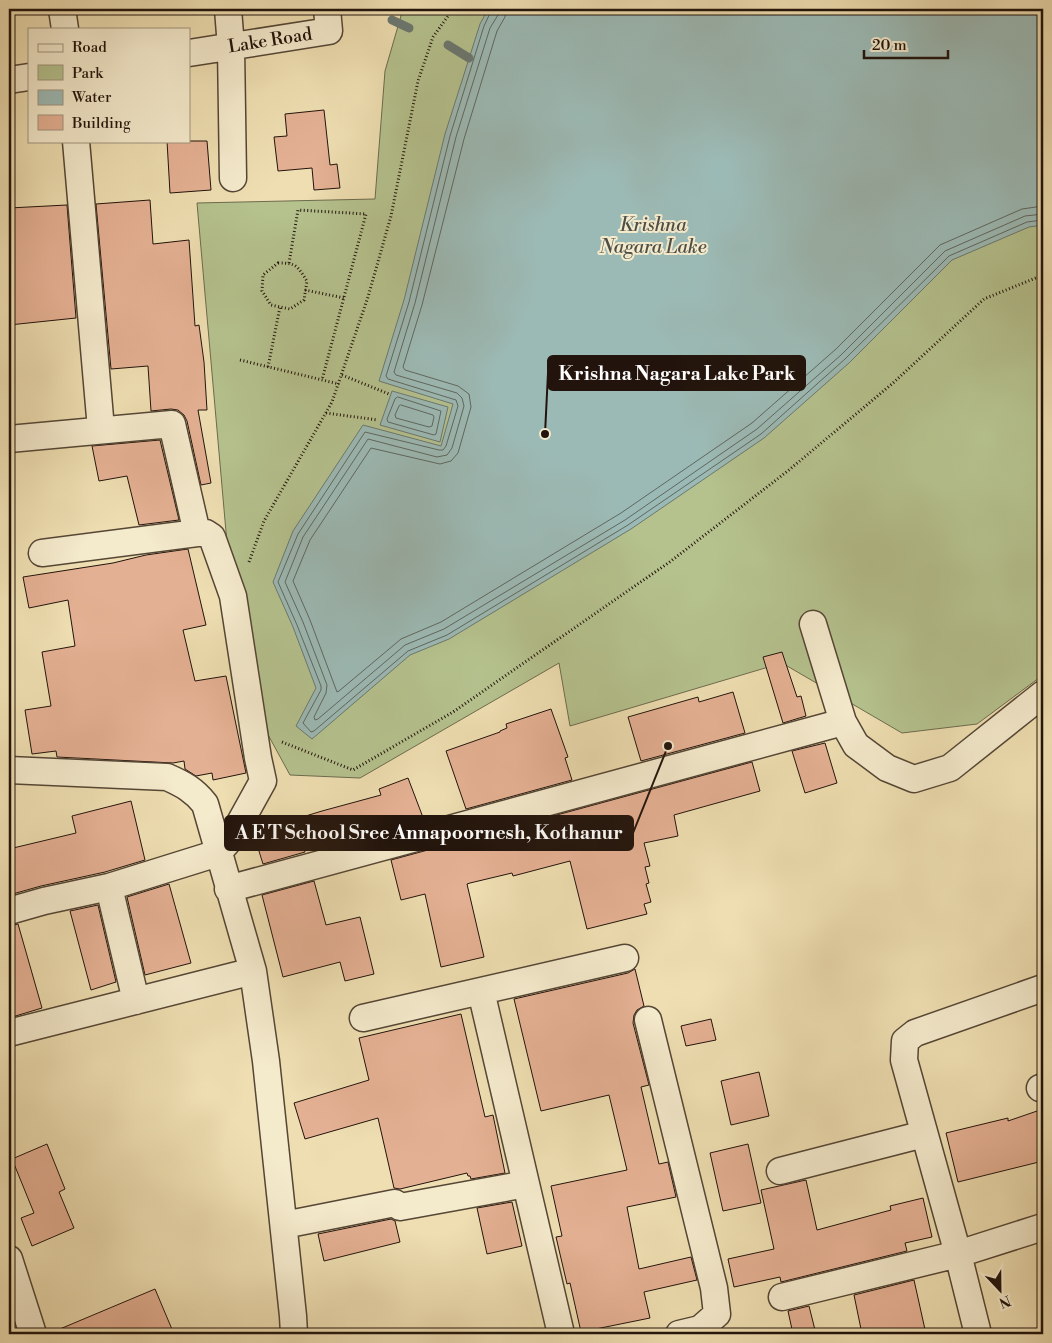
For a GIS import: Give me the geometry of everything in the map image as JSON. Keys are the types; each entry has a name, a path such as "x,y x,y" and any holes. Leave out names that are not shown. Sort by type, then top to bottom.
{"street":[{"path":"62,9 65,28"},
{"path":"228,9 231,47 233,178"},
{"name":"Lake Road","path":"190,53 329,31 327,9"},
{"path":"9,80 28,77"},
{"path":"76,142 101,430"},
{"path":"9,439 172,424 198,533"},
{"path":"9,911 44,901 109,887 225,845 263,781 233,596 215,542 209,534 198,533 42,553"},
{"path":"813,624 843,722 856,745 887,768 914,779 950,768 1043,694"},
{"path":"228,889 843,722"},
{"path":"9,770 167,777 195,792 205,804 225,845 228,889 243,932 253,971 266,1061 294,1316 294,1334"},
{"path":"109,887 136,1001"},
{"path":"363,1018 625,958"},
{"path":"9,1033 253,971"},
{"path":"978,1334 958,1254 904,1060 905,1041 915,1033 1043,988"},
{"path":"481,991 561,1334"},
{"path":"648,1020 714,1288 717,1314 700,1329 679,1334"},
{"path":"780,1171 924,1134"},
{"path":"284,1225 395,1203 400,1207 526,1184"},
{"path":"782,1297 958,1254 1043,1227"},
{"path":"9,1259 33,1334"}],"path":[{"path":"247,570 264,520 326,413 339,384 368,297 391,216 418,81 433,36 453,9"},
{"path":"290,263 298,210 366,214 322,380"},
{"path":"278,263 290,263 297,265 307,281 304,300 290,309 271,306 262,291 263,275 278,263"},
{"path":"281,741 353,770 453,712 671,561 790,470 893,383 984,298 1043,275"},
{"path":"305,290 344,298"},
{"path":"268,367 280,308"},
{"path":"240,360 339,384"},
{"path":"342,375 389,394"},
{"path":"326,413 378,420"}],"green space":[{"path":"403,9 1043,9 1043,675 977,724 902,733 782,663 570,726 559,663 360,778 290,775 260,720 227,543 197,203 375,199 385,71"}],"water":[{"name":"Krishna Nagara Lake","path":"488,9 1043,9 1043,225 1029,227 952,260 849,363 764,438 631,529 449,639 410,655 312,739 296,726 316,688 293,627 273,582 293,531 363,425 441,446 453,404 379,381 404,300 445,134 480,24"},
{"path":"392,391 448,407 440,442 380,425"}],"building":[{"path":"324,110 330,165 337,164 340,188 314,190 312,168 278,171 274,137 287,136 285,114"},
{"path":"207,141 211,190 170,193 167,142"},
{"path":"150,200 153,244 189,240 195,326 199,325 204,362 207,410 198,410 211,483 201,485 184,415 178,410 171,409 151,411 148,366 111,369 96,204"},
{"path":"67,205 76,318 9,325 9,208"},
{"path":"160,440 179,520 139,525 127,476 99,481 92,446"},
{"path":"188,549 206,625 183,630 195,681 226,676 246,773 213,780 212,773 196,776 185,769 184,761 173,763 57,757 56,751 32,754 25,710 51,706 42,652 75,646 68,600 29,608 23,577"},
{"path":"782,652 797,697 801,696 806,716 783,723 763,657"},
{"path":"733,692 745,733 641,761 628,717 698,697 699,702"},
{"path":"551,709 568,757 565,758 572,780 466,809 446,751 500,732 507,728 506,724"},
{"path":"825,743 837,783 805,793 792,751"},
{"path":"752,762 760,791 674,815 678,836 644,843 650,866 645,867 649,883 646,884 651,902 644,904 647,914 587,929 570,861 513,876 512,873 470,883 467,884 484,957 441,967 425,894 401,900 391,860"},
{"path":"408,778 424,820 383,831 382,826 304,848 305,852 263,864 253,832 381,795 379,789"},
{"path":"131,801 145,860 105,872 9,895 9,849 76,833 72,816"},
{"path":"314,881 326,925 360,917 374,974 345,981 340,962 283,977 262,895"},
{"path":"169,884 191,963 145,975 127,897"},
{"path":"98,905 116,982 91,990 70,911"},
{"path":"18,924 42,1008 9,1018 9,926"},
{"path":"635,969 644,1006 637,1010 633,1023 649,1085 641,1087 659,1164 668,1162 676,1197 627,1207 639,1269 691,1257 697,1280 644,1292 650,1318 581,1332 570,1283 567,1284 556,1237 562,1236 551,1186 627,1170 609,1095 541,1111 514,999 628,973"},
{"path":"461,1014 485,1117 493,1115 505,1173 471,1179 467,1173 400,1189 394,1188 378,1118 305,1139 294,1103 369,1080 359,1038"},
{"path":"711,1019 716,1040 686,1046 681,1026"},
{"path":"759,1072 769,1116 731,1125 721,1081"},
{"path":"1043,1109 1043,1161 958,1182 946,1133 1008,1118 1008,1121"},
{"path":"47,1144 65,1189 59,1192 74,1228 32,1246 21,1218 34,1213 12,1159"},
{"path":"748,1144 761,1203 723,1211 710,1153"},
{"path":"806,1180 817,1230 891,1210 890,1206 923,1198 932,1237 905,1243 907,1251 781,1282 780,1277 734,1287 728,1259 774,1249 761,1190"},
{"path":"512,1202 522,1246 487,1254 477,1208"},
{"path":"391,1219 395,1221 400,1242 324,1261 318,1234"},
{"path":"914,1280 926,1334 862,1334 854,1295"},
{"path":"155,1289 174,1334 48,1334"},
{"path":"809,1306 816,1334 793,1334 788,1311"}],"waterway":[{"path":"392,20 409,28"},
{"path":"448,45 469,58"}],"place":[{"name":"Krishna Nagara Lake Park","path":"545,434"},
{"name":"A E T School Sree Annapoornesh, Kothanur","path":"668,746"}]}
